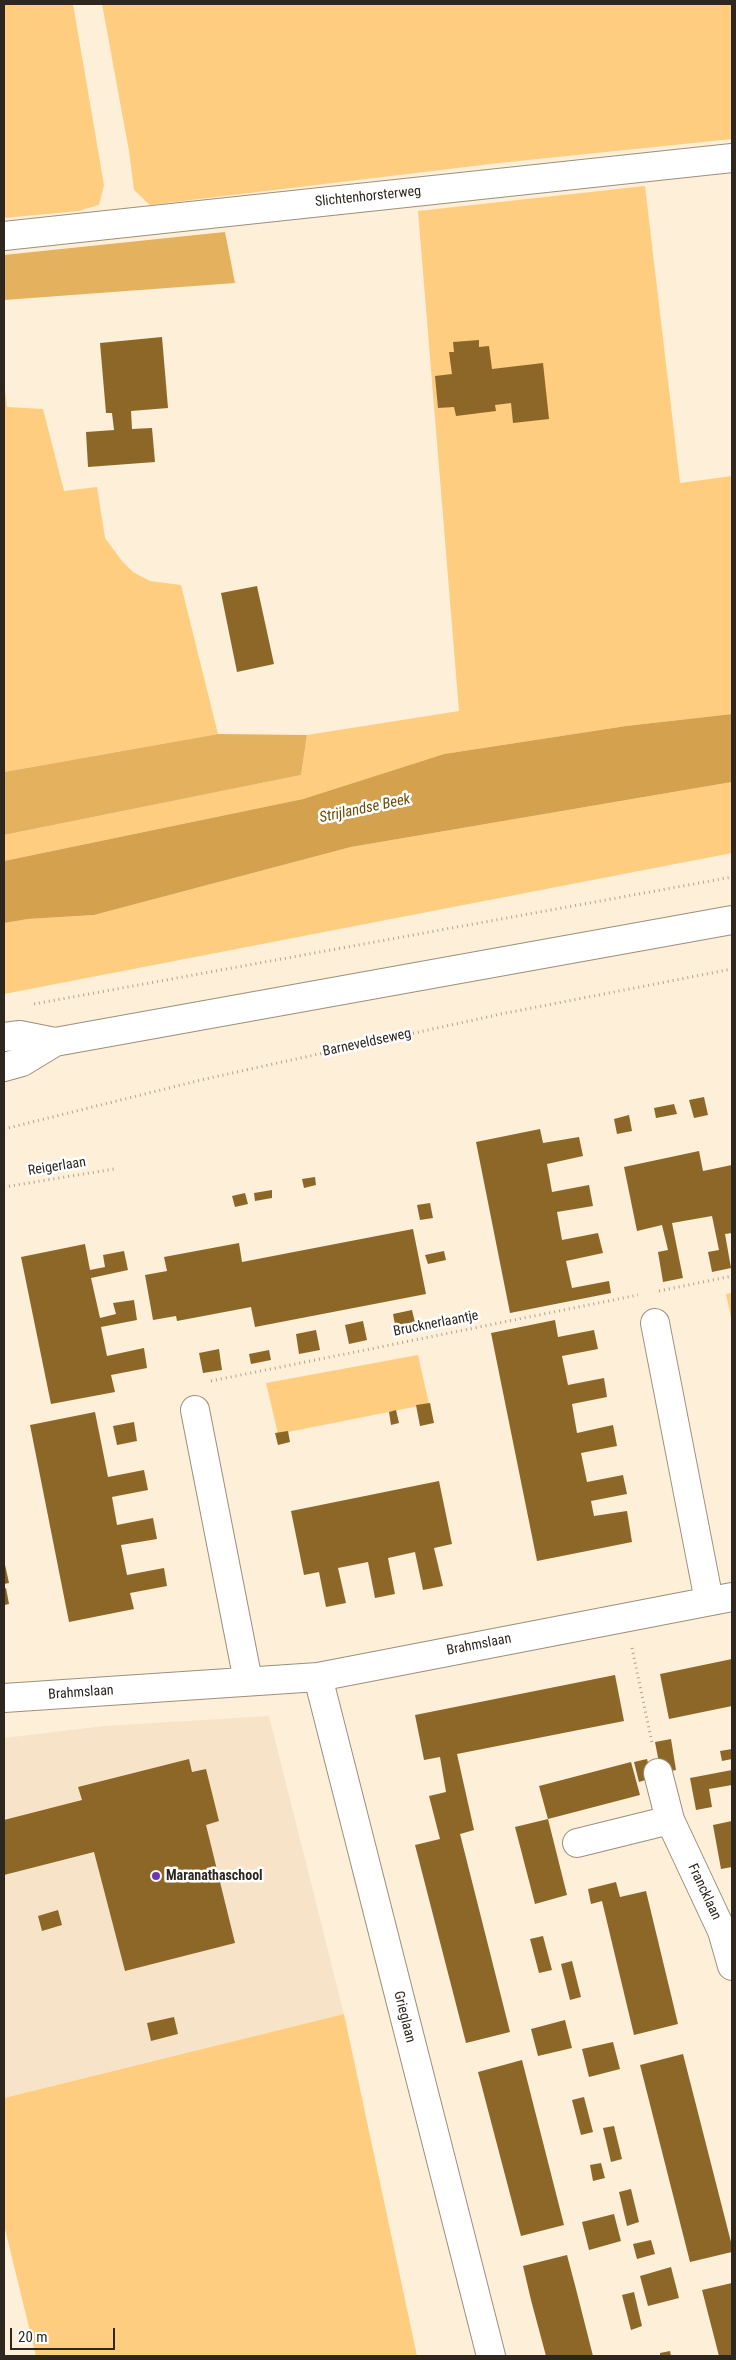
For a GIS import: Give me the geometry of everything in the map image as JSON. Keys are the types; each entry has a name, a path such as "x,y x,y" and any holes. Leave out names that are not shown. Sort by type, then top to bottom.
{"street":[{"name":"Slichtenhorsterweg","path":"4,236 732,158"},
{"path":"4,1067 22,1062 55,1042 732,920"},
{"path":"4,1037 20,1035 55,1042"},
{"name":"Brahmslaan","path":"4,1698 318,1677 720,1599 655,1323"},
{"path":"195,1410 248,1681"},
{"name":"Grieglaan","path":"318,1677 491,2356"},
{"name":"Francklaan","path":"658,1773 670,1820 727,1930 732,1966"},
{"path":"577,1843 670,1820"}],"path":[{"path":"33,1004 732,877"},
{"name":"Barneveldseweg","path":"4,1129 205,1079 501,1014 732,968"},
{"name":"Reigerlaan","path":"4,1187 114,1169"},
{"path":"649,1293 732,1276"},
{"name":"Brucknerlaantje","path":"203,1382 640,1294"},
{"path":"625,1616 658,1773"}],"shaded area":[{"path":"4,4 73,4 104,185 99,205 78,211 4,218"},
{"path":"102,4 732,4 732,139 499,163 150,205 134,190 129,151"},
{"path":"645,186 680,483 732,476 732,714 626,726 444,754 303,799 4,861 4,835 301,775 307,735 459,711 418,211"},
{"path":"225,232 235,283 4,300 4,255"},
{"path":"4,382 7,407 43,409 64,491 97,487 105,538 122,561 133,572 150,581 181,585 218,734 4,772"},
{"path":"218,734 307,735 301,775 4,835 4,772"},
{"path":"732,782 732,853 4,994 4,923 28,919 94,915 351,847"},
{"path":"732,1293 732,1322 726,1294"},
{"path":"418,1355 429,1404 278,1434 266,1383"},
{"name":"Maranathaschool","path":"269,1716 344,2014 4,2098 4,1738 104,1726"},
{"path":"344,2014 417,2356 36,2356 4,2225 4,2098"}],"water":[{"name":"Strijlandse Beek","path":"732,714 732,782 351,847 94,915 28,919 4,923 4,861 303,799 444,754 626,726"}],"building":[{"path":"162,337 168,408 131,411 132,429 152,428 155,462 88,467 86,432 114,430 112,413 106,413 100,343"},
{"path":"479,340 479,347 489,346 492,369 543,363 549,419 513,423 511,403 495,405 496,411 456,416 454,407 438,408 435,376 452,374 449,352 454,352 453,342"},
{"path":"257,586 274,664 237,672 221,593"},
{"path":"704,1097 708,1115 694,1118 689,1100"},
{"path":"674,1104 677,1114 656,1118 654,1108"},
{"path":"629,1115 632,1131 617,1134 614,1119"},
{"path":"540,1129 543,1143 579,1137 583,1156 547,1164 552,1192 589,1185 593,1206 557,1212 562,1240 598,1233 603,1253 566,1261 572,1288 609,1281 611,1293 510,1313 476,1142"},
{"path":"699,1151 703,1171 732,1165 732,1233 725,1234 731,1268 712,1272 708,1252 719,1250 712,1216 672,1223 683,1278 663,1282 658,1252 668,1250 662,1225 637,1231 624,1167"},
{"path":"315,1177 316,1185 304,1188 302,1179"},
{"path":"272,1190 272,1198 255,1201 254,1193"},
{"path":"245,1193 248,1204 235,1207 232,1196"},
{"path":"430,1203 433,1218 420,1220 417,1205"},
{"path":"413,1229 426,1294 255,1327 251,1307 177,1321 176,1316 153,1320 145,1275 167,1271 164,1257 239,1243 242,1262"},
{"path":"85,1244 90,1270 105,1267 103,1255 124,1251 128,1270 91,1278 100,1318 116,1314 113,1303 134,1300 137,1320 101,1327 107,1356 144,1348 147,1368 111,1375 115,1392 51,1404 21,1257"},
{"path":"444,1251 446,1260 428,1264 425,1255"},
{"path":"412,1310 417,1331 397,1335 393,1314"},
{"path":"555,1320 558,1337 594,1330 598,1349 562,1356 568,1385 604,1378 607,1397 572,1404 577,1433 613,1425 617,1446 581,1453 587,1482 623,1475 627,1494 591,1501 594,1516 627,1511 632,1542 537,1561 491,1333"},
{"path":"363,1321 367,1340 349,1344 345,1325"},
{"path":"316,1330 320,1350 299,1354 296,1334"},
{"path":"219,1349 222,1370 203,1373 199,1353"},
{"path":"269,1350 271,1360 251,1364 249,1354"},
{"path":"430,1403 434,1423 420,1426 416,1405"},
{"path":"396,1410 399,1423 391,1425 389,1412"},
{"path":"95,1412 108,1477 144,1470 148,1490 112,1497 117,1525 153,1518 157,1539 121,1545 127,1575 164,1568 167,1586 130,1593 134,1609 69,1622 30,1425"},
{"path":"134,1422 137,1441 117,1445 113,1426"},
{"path":"288,1431 290,1442 278,1445 275,1433"},
{"path":"439,1481 452,1544 434,1548 443,1586 423,1590 415,1552 388,1558 395,1594 375,1598 368,1562 338,1568 346,1603 326,1607 319,1572 304,1575 291,1511"},
{"path":"4,1560 9,1583 4,1584"},
{"path":"6,1588 9,1604 4,1605 4,1589"},
{"path":"732,1659 732,1706 669,1719 660,1674"},
{"path":"615,1675 624,1721 457,1754 474,1830 460,1834 510,2032 466,2043 415,1845 440,1839 429,1796 446,1792 440,1757 424,1760 415,1715"},
{"path":"671,1739 676,1770 661,1773 655,1742"},
{"path":"732,1749 732,1759 722,1761 720,1751"},
{"path":"189,1759 192,1772 206,1769 219,1821 206,1825 235,1943 125,1971 94,1852 4,1875 4,1820 82,1800 78,1787"},
{"path":"647,1759 652,1778 639,1782 634,1762"},
{"path":"631,1762 640,1795 548,1819 539,1786"},
{"path":"732,1770 732,1785 709,1789 712,1807 696,1810 690,1778"},
{"path":"548,1819 567,1895 535,1904 515,1827"},
{"path":"732,1821 732,1867 721,1869 713,1825"},
{"path":"616,1882 620,1897 646,1891 678,2024 634,2035 602,1901 591,1904 588,1889"},
{"path":"58,1910 62,1925 42,1931 38,1916"},
{"path":"543,1936 552,1970 539,1973 530,1939"},
{"path":"572,1961 581,1997 570,2000 561,1964"},
{"path":"174,2017 178,2034 151,2041 147,2023"},
{"path":"565,2020 572,2048 538,2056 531,2029"},
{"path":"613,2042 620,2069 589,2077 582,2049"},
{"path":"683,2054 732,2246 732,2252 690,2262 640,2065"},
{"path":"522,2060 564,2225 521,2236 478,2072"},
{"path":"584,2097 593,2132 581,2135 572,2100"},
{"path":"614,2126 622,2159 611,2162 603,2128"},
{"path":"601,2163 605,2178 593,2181 590,2165"},
{"path":"631,2189 639,2222 627,2226 619,2192"},
{"path":"614,2214 621,2241 589,2250 582,2222"},
{"path":"651,2240 655,2254 637,2259 633,2244"},
{"path":"567,2255 593,2356 546,2356 531,2300 523,2266"},
{"path":"671,2267 679,2298 648,2306 640,2276"},
{"path":"732,2283 732,2356 719,2356 702,2290"},
{"path":"634,2292 642,2326 631,2330 622,2295"},
{"path":"670,2351 671,2356 660,2356 660,2353"}],"place":[{"name":"Maranathaschool","path":"156,1876"}]}
